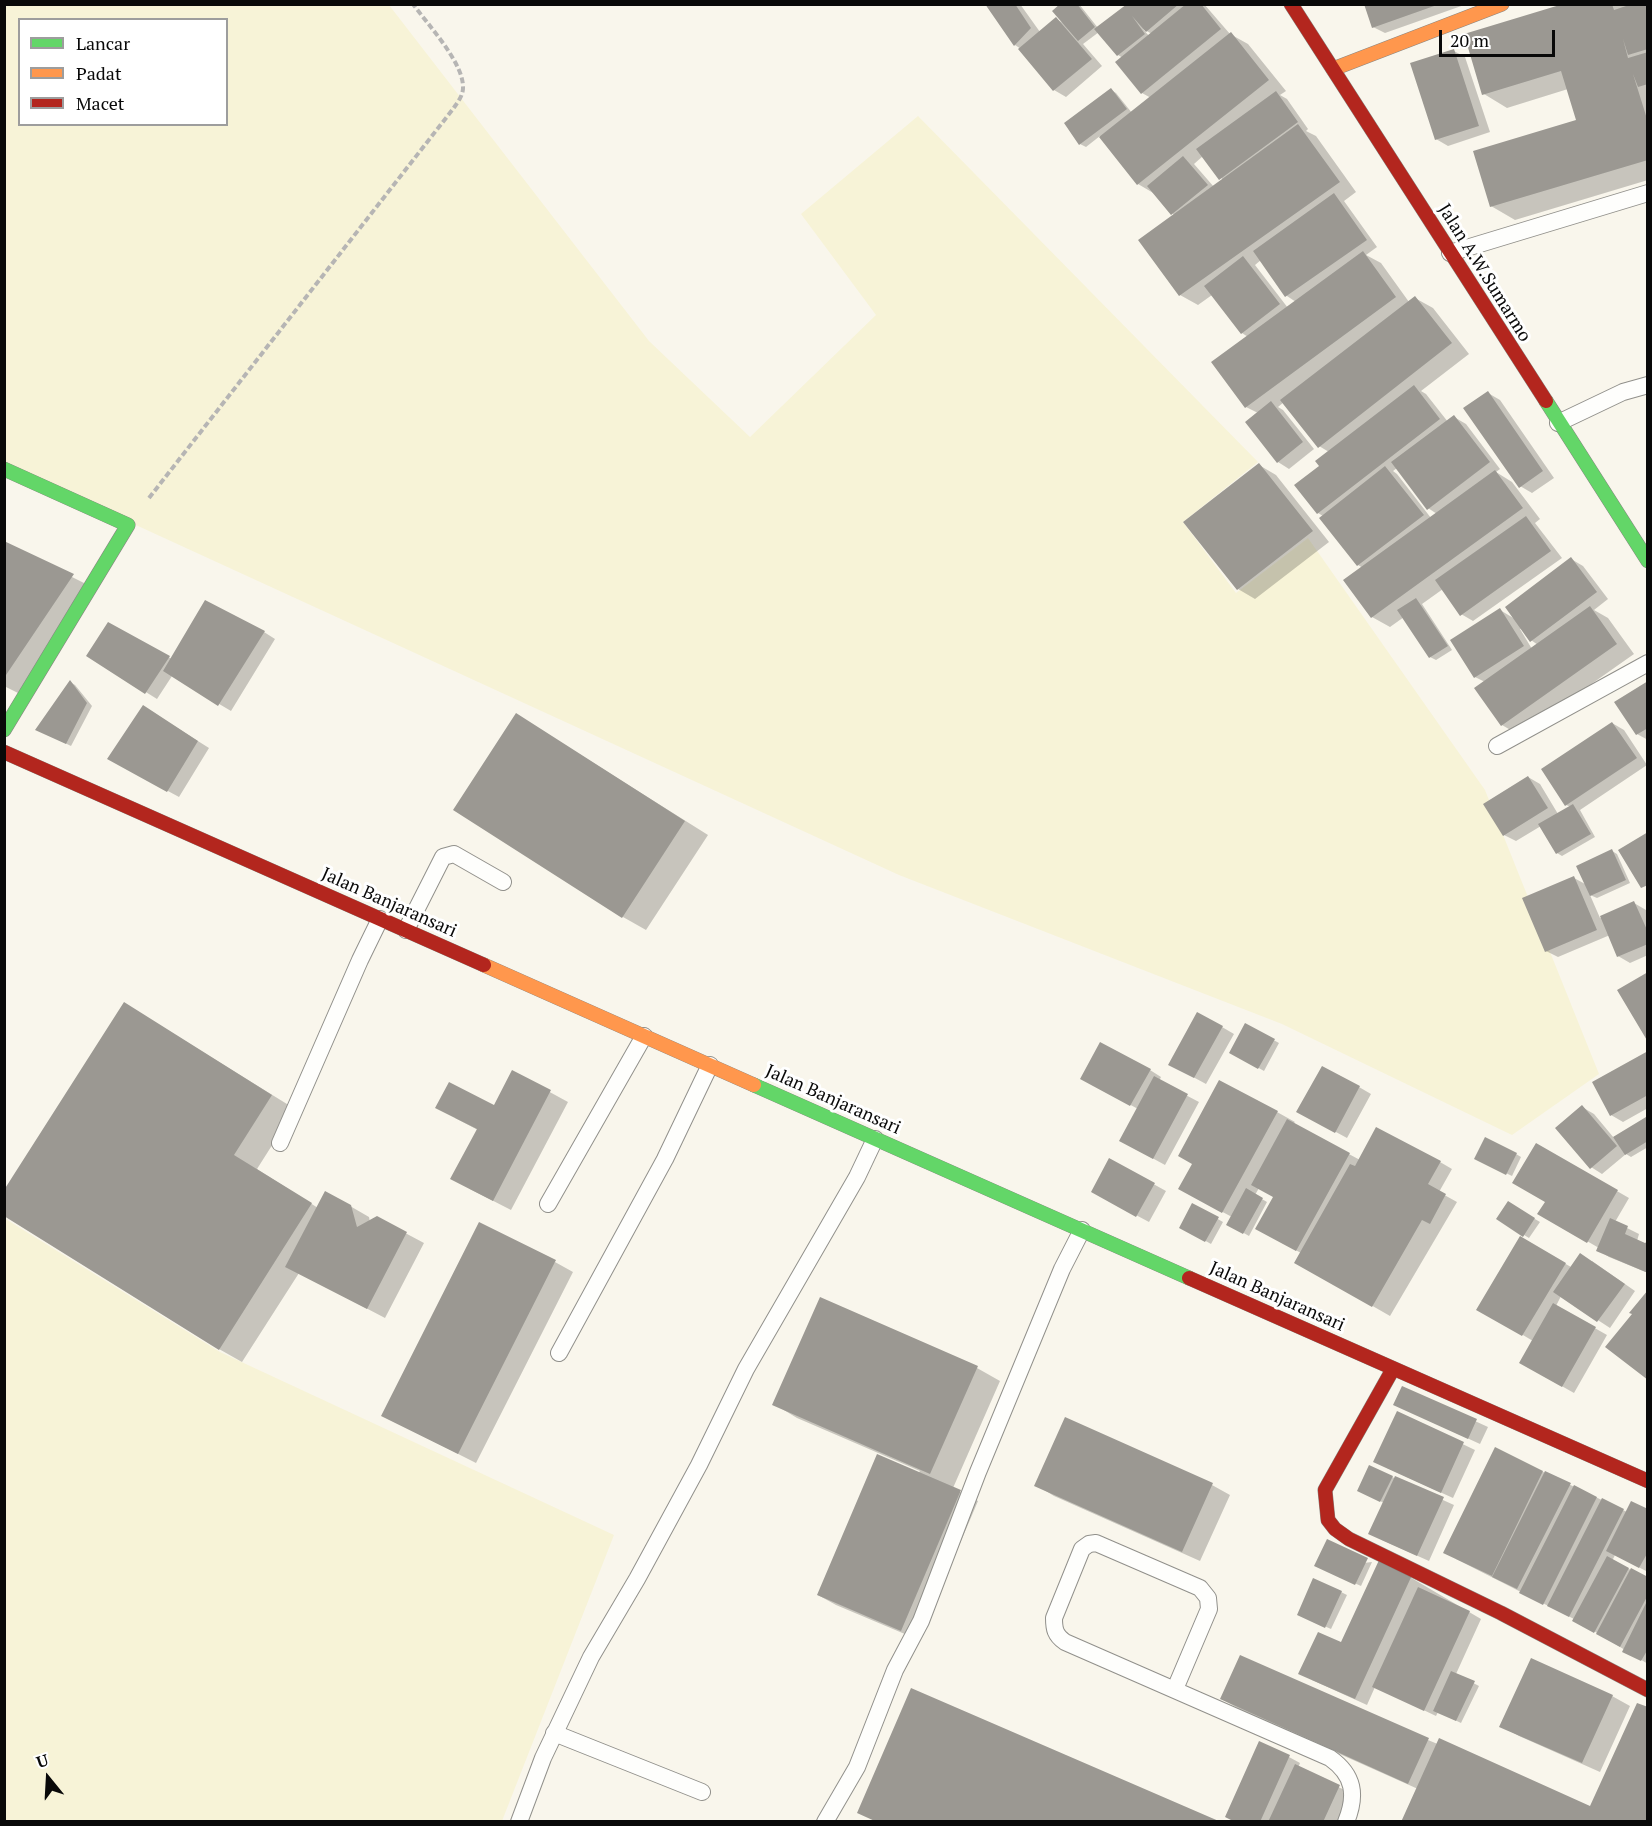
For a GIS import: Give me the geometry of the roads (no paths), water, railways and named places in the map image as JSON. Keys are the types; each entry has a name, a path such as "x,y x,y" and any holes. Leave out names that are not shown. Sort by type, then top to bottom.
{"street":[{"name":"Jalan A.W.Sumarmo","path":"1291,4 1647,561"},
{"path":"1333,69 1502,4"},
{"path":"4,468 128,525 4,729"},
{"name":"Jalan Banjaransari","path":"4,752 1647,1481"},
{"path":"1393,1369 1325,1490 1325,1511 1329,1526 1349,1539 1501,1613 1647,1690"}],"lane":[{"path":"1449,253 1647,193"},
{"path":"1558,423 1623,392 1647,385"},
{"path":"1497,746 1647,663"},
{"path":"406,930 443,857 454,854 503,882"},
{"path":"280,1143 380,919"},
{"path":"548,1204 644,1036"},
{"path":"559,1353 665,1159 710,1065"},
{"path":"519,1821 543,1758 591,1657 637,1579 699,1465 746,1369 857,1177 875,1138"},
{"path":"825,1821 857,1767 895,1670 921,1621 978,1472 1062,1269 1082,1230"},
{"path":"1175,1689 1209,1609 1208,1598 1200,1588 1096,1542 1089,1544 1082,1549 1054,1618 1057,1636 1065,1642 1330,1758 1343,1767 1350,1781 1353,1796 1351,1810 1346,1821"},
{"path":"554,1733 702,1792"}]}
